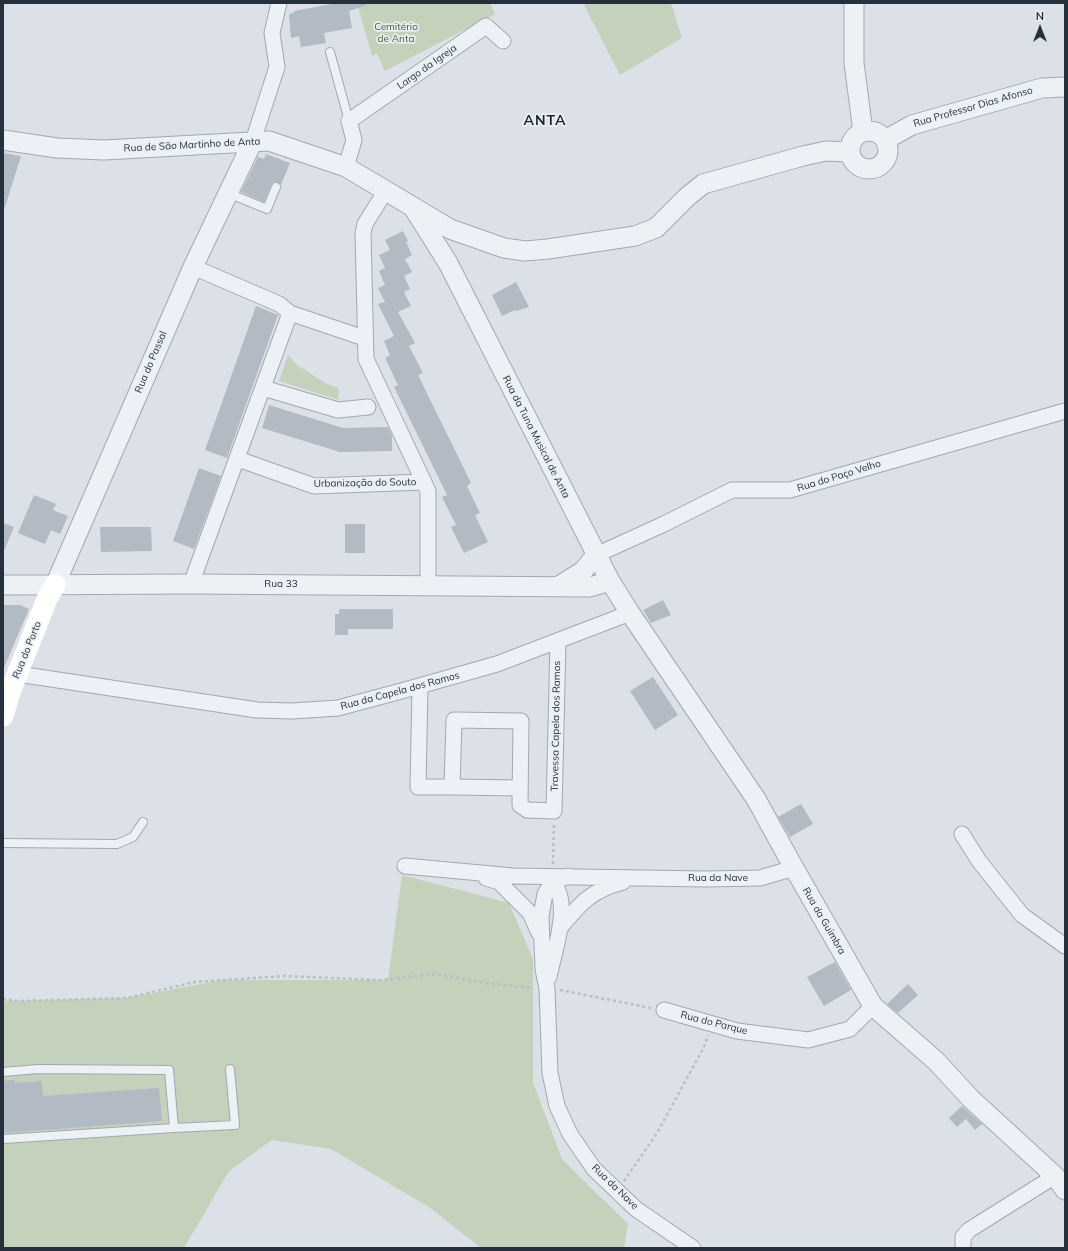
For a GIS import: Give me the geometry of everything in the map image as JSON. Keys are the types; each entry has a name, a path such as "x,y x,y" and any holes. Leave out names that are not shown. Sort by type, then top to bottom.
{"main road":[{"name":"Rua do Porto","path":"3,716 10,692 47,599 55,585"}],"street":[{"path":"253,141 277,67 272,33 279,3"},
{"path":"854,3 854,63 863,132"},
{"name":"Largo da Igreja","path":"349,121 486,26 503,41"},
{"name":"Rua Professor Dias Afonso","path":"885,140 912,124 1042,88 1065,87"},
{"path":"346,167 354,140 349,121"},
{"path":"863,132 875,132 885,140 888,152 887,158 884,163 873,169 860,167 852,158 850,152 853,140 863,132"},
{"name":"Rua de São Martinho de Anta","path":"3,140 57,148 104,150 269,141 346,167 385,192 414,208"},
{"name":"Rua do Passal","path":"55,585 193,267 253,141"},
{"path":"414,208 450,229 504,248 525,251 548,249 635,236 656,228 687,197 703,184 803,156 826,151 850,152"},
{"name":"Urbanização do Souto","path":"385,192 366,224 363,233 364,338 366,359 374,379 428,491 428,585"},
{"name":"Rua da Tuna Musical de Anta","path":"414,208 446,259 596,555 610,582 630,614"},
{"path":"436,244 440,233 450,229"},
{"path":"446,259 452,245 472,237"},
{"path":"193,267 279,304 290,313 364,338"},
{"path":"191,584 238,459 290,313"},
{"path":"263,388 338,410 368,407"},
{"name":"Rua do Paço Velho","path":"596,555 664,524 732,490 790,490 1065,411"},
{"name":"Urbanização do Souto","path":"238,459 314,486 424,482"},
{"path":"560,586 583,571 596,555"},
{"name":"Rua 33","path":"3,585 191,584 590,587 610,582"},
{"name":"Rua da Capela dos Ramos","path":"18,674 264,710 292,711 338,708 497,664 630,614"},
{"name":"Rua da Guimbra","path":"630,614 756,799 873,1006 936,1061 971,1099 1060,1183"},
{"name":"Travessa Capela dos Ramos","path":"554,811 558,642"},
{"path":"420,686 418,786 520,788"},
{"path":"452,787 454,720 521,721 520,805 528,810 554,811"},
{"path":"962,834 980,861 1022,915 1065,946"},
{"name":"Rua da Nave","path":"405,866 468,873 549,878 568,876 641,878 760,878 794,868"},
{"name":"Rua da Nave","path":"468,873 499,882 530,913 538,932 542,948"},
{"name":"Rua da Nave","path":"547,989 553,954 560,928 561,900 557,886 549,878"},
{"name":"Rua da Nave","path":"549,878 542,909 542,948 543,969 547,989 550,1073 557,1106 570,1134 594,1169 636,1209 693,1248"},
{"name":"Rua da Nave","path":"560,928 581,902 607,886 641,878"},
{"name":"Rua do Parque","path":"664,1010 737,1031 808,1040 850,1029 873,1006"},
{"path":"963,1248 963,1237 969,1230 1060,1183"}],"lane":[{"path":"330,52 349,121"},
{"path":"228,193 267,209 276,187"},
{"path":"3,843 117,844 132,837 143,822"},
{"path":"3,1072 38,1069 169,1070 174,1128"},
{"path":"3,1139 235,1125 230,1069"}],"path":[{"path":"549,878 554,811"},
{"path":"3,999 17,1001 127,998 195,982 284,976 381,980 436,974 486,984 556,989 664,1010"},
{"path":"617,1191 657,1132 704,1047 712,1024"}],"green space":[{"name":"Cemitério de Anta","path":"357,3 490,3 495,14 385,71 377,54 372,56"},
{"path":"583,3 671,3 682,38 620,75"},
{"path":"288,355 300,368 301,367 325,383 338,388 339,400 279,381"},
{"path":"402,875 509,903 533,959 533,1083 562,1159 628,1224 624,1248 481,1248 429,1207 331,1149 272,1140 229,1171 184,1248 3,1248 3,1001 127,998 222,980 388,980"}],"building":[{"path":"337,3 367,3 367,5 349,11 352,28 324,33 326,43 301,47 299,36 291,38 289,14 295,12 294,11"},
{"path":"3,153 21,156 5,207 3,207"},
{"path":"266,154 290,163 281,185 278,182 272,183 264,202 241,192 258,157 264,159"},
{"path":"403,231 412,255 405,259 412,272 404,276 410,289 404,292 411,306 398,312 415,343 409,346 423,373 418,375 471,483 467,486 480,513 475,515 488,542 464,553 451,527 456,525 442,497 447,495 394,387 398,385 385,358 390,355 384,341 394,336 378,304 385,302 378,288 385,285 379,271 385,268 379,255 390,250 385,240"},
{"path":"516,282 529,307 515,310 502,316 492,295"},
{"path":"256,306 278,315 227,458 205,450"},
{"path":"269,405 343,428 388,427 392,435 392,451 340,452 262,428"},
{"path":"199,468 221,476 194,549 173,541"},
{"path":"34,495 56,504 53,510 68,516 60,534 51,530 45,544 18,533"},
{"path":"3,523 14,527 3,553"},
{"path":"345,524 365,524 365,553 345,553"},
{"path":"100,527 151,527 152,551 101,552"},
{"path":"663,600 671,615 651,623 643,610"},
{"path":"3,605 20,605 29,609 3,670"},
{"path":"339,609 393,609 393,629 348,629 348,635 335,635 335,614 339,614"},
{"path":"653,677 678,715 655,730 630,691"},
{"path":"801,804 813,824 790,837 778,817"},
{"path":"835,962 851,990 824,1006 807,977"},
{"path":"908,984 918,995 898,1013 887,1004"},
{"path":"15,1080 15,1083 42,1081 43,1096 159,1088 162,1121 3,1133 3,1081"},
{"path":"962,1106 982,1124 975,1130 966,1119 957,1127 949,1118"}],"district":[{"name":"ANTA","path":"545,121"}]}
